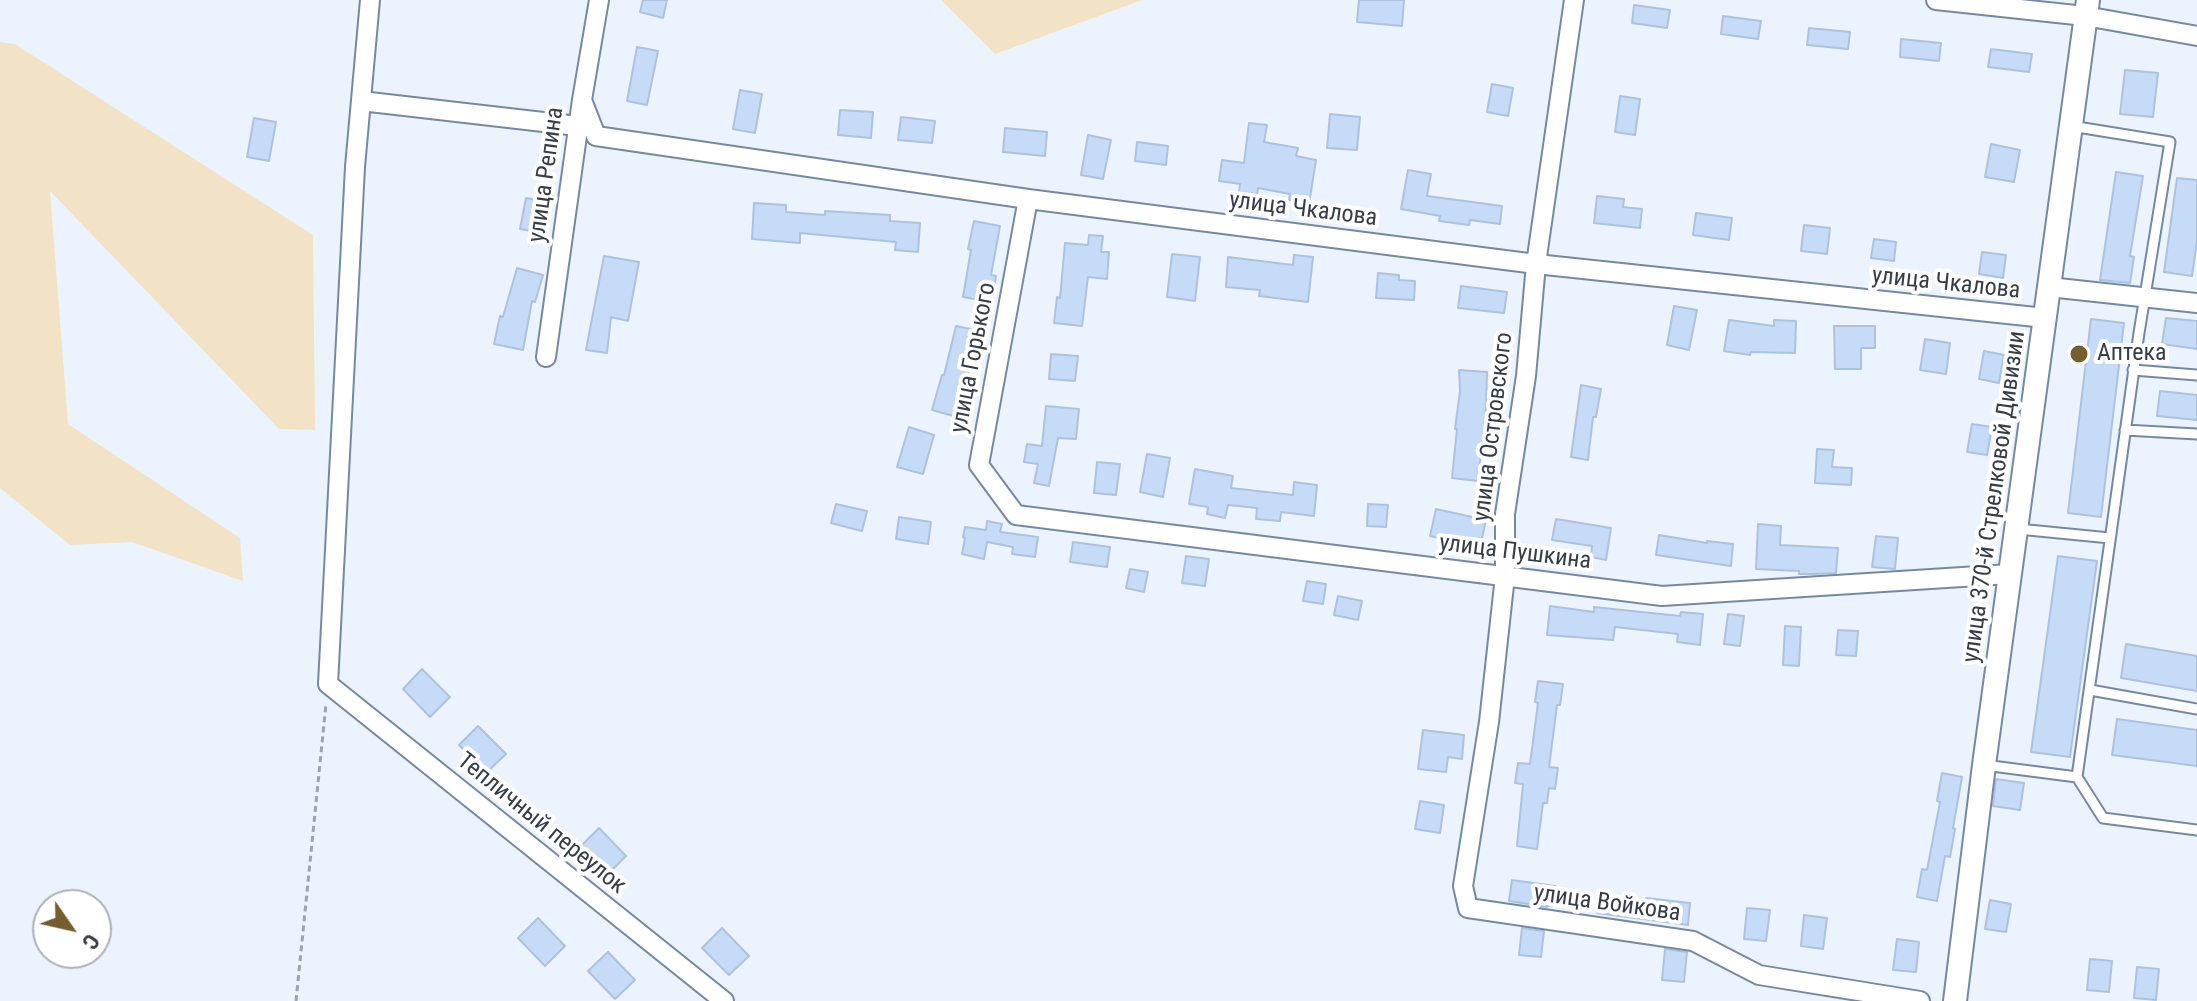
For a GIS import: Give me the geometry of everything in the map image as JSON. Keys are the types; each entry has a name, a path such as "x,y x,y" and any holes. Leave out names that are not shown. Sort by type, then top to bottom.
{"street":[{"path":"328,684 354,198 370,0"},
{"name":"улица Репина","path":"546,357 599,0"},
{"name":"улица Островского","path":"1468,908 1463,886 1489,722 1505,576 1505,514 1526,376 1536,264 1574,0"},
{"path":"1936,0 2086,8 2197,36"},
{"name":"улица 370-й Стрелковой Дивизии","path":"1955,1001 2086,8"},
{"name":"улица Чкалова","path":"582,100 596,136 1028,199 1536,264 2045,318"},
{"path":"361,101 578,126"},
{"name":"улица Горького","path":"1016,515 979,465 1028,199"},
{"name":"улица Чкалова","path":"2049,287 2197,303"},
{"name":"улица Пушкина","path":"1016,515 1662,596 2010,574"},
{"name":"Тепличный переулок","path":"328,684 724,1001"},
{"name":"улица Войкова","path":"1468,908 1693,941 1759,975 1920,1001"}],"lane":[{"path":"2071,126 2170,142 2133,370 2077,777 2103,818 2197,830"},
{"path":"2133,370 2197,375"},
{"path":"2125,430 2197,434"},
{"path":"2017,528 2110,538"},
{"path":"2090,690 2197,709"},
{"path":"1984,765 2077,777"}],"path":[{"path":"296,1001 328,684"}],"shaded area":[{"path":"941,0 1142,0 995,54"},
{"path":"0,42 15,44 313,235 315,430 279,429 50,191 68,424 240,538 243,581 132,542 70,545 0,488"}],"building":[{"path":"643,0 667,0 663,18 640,12"},
{"path":"1359,0 1404,0 1402,26 1357,22"},
{"path":"1634,5 1670,10 1667,28 1632,23"},
{"path":"1723,16 1761,21 1758,39 1721,34"},
{"path":"1809,28 1850,32 1848,49 1807,45"},
{"path":"1901,39 1941,43 1939,61 1900,57"},
{"path":"637,47 658,51 647,105 627,101"},
{"path":"1991,49 2032,54 2029,72 1988,67"},
{"path":"2125,70 2158,73 2153,117 2120,114"},
{"path":"1492,84 1513,88 1508,116 1487,112"},
{"path":"740,90 762,94 755,133 733,129"},
{"path":"1620,96 1640,99 1635,135 1615,132"},
{"path":"840,110 873,112 871,138 838,135"},
{"path":"1330,114 1360,117 1357,150 1327,148"},
{"path":"901,117 935,121 932,143 898,140"},
{"path":"254,118 276,122 269,161 247,157"},
{"path":"1249,123 1267,125 1264,142 1298,148 1296,156 1316,160 1309,204 1289,200 1290,194 1258,188 1257,194 1239,192 1240,184 1219,181 1222,160 1244,163"},
{"path":"1005,128 1047,132 1045,156 1003,152"},
{"path":"1088,135 1111,140 1103,179 1081,175"},
{"path":"1137,142 1168,146 1166,165 1135,161"},
{"path":"1991,144 2020,150 2014,182 1985,177"},
{"path":"1408,170 1431,174 1427,196 1502,206 1500,224 1470,220 1469,225 1439,221 1440,216 1401,209"},
{"path":"2116,172 2143,176 2130,256 2134,257 2130,283 2100,280"},
{"path":"2177,178 2197,180 2197,241 2192,276 2164,272"},
{"path":"1597,196 1624,199 1623,207 1642,209 1640,228 1594,223"},
{"path":"526,198 550,202 544,233 520,229"},
{"path":"754,203 786,205 786,212 890,215 890,221 920,223 918,252 895,250 896,242 800,233 800,243 752,239"},
{"path":"1696,213 1732,218 1729,240 1693,235"},
{"path":"974,221 1000,226 991,275 996,276 992,302 963,297"},
{"path":"1804,225 1830,228 1827,254 1801,251"},
{"path":"1089,235 1103,236 1101,252 1109,252 1107,279 1088,277 1082,326 1054,323 1057,297 1060,298 1065,243 1088,245"},
{"path":"1874,239 1896,242 1894,261 1871,258"},
{"path":"1982,252 2006,255 2003,278 1979,274"},
{"path":"1172,254 1200,257 1195,301 1167,297"},
{"path":"1294,255 1313,257 1308,302 1259,296 1260,290 1226,287 1228,257 1293,265"},
{"path":"604,256 639,262 628,321 611,317 607,353 586,350"},
{"path":"517,268 543,275 535,302 532,301 523,350 494,344"},
{"path":"1378,273 1399,275 1399,280 1415,281 1414,300 1376,298"},
{"path":"1461,286 1507,292 1504,313 1458,308"},
{"path":"1674,306 1697,310 1689,350 1667,345"},
{"path":"2166,318 2197,321 2197,349 2162,344"},
{"path":"2091,319 2124,323 2101,517 2068,513"},
{"path":"1729,320 1774,326 1774,320 1796,321 1795,353 1751,352 1750,355 1724,351"},
{"path":"956,326 980,331 957,417 932,410"},
{"path":"1834,326 1875,326 1875,348 1861,348 1861,369 1835,369"},
{"path":"1925,339 1950,343 1946,374 1920,370"},
{"path":"1984,351 2004,355 1999,383 1979,379"},
{"path":"1051,354 1078,356 1075,381 1049,379"},
{"path":"1459,370 1487,372 1478,481 1452,478"},
{"path":"1581,385 1601,389 1596,417 1593,417 1588,460 1571,457"},
{"path":"2160,391 2197,395 2197,420 2157,416"},
{"path":"1046,406 1079,409 1076,439 1058,438 1049,486 1034,483 1038,464 1024,462 1027,444 1042,446"},
{"path":"1972,424 1992,427 1987,455 1967,452"},
{"path":"909,427 934,435 923,474 897,467"},
{"path":"1817,449 1834,450 1832,467 1852,468 1851,485 1815,483"},
{"path":"1147,454 1170,458 1163,497 1140,492"},
{"path":"1097,462 1120,464 1116,495 1094,493"},
{"path":"1195,469 1233,476 1231,488 1293,495 1294,482 1317,485 1314,516 1281,512 1280,521 1256,519 1257,508 1228,505 1225,518 1207,514 1208,507 1189,504"},
{"path":"836,504 867,511 862,531 831,523"},
{"path":"1368,504 1388,505 1386,527 1367,526"},
{"path":"1436,509 1486,520 1480,547 1430,536"},
{"path":"899,517 931,522 928,544 896,539"},
{"path":"1556,519 1611,528 1606,560 1591,557 1592,546 1552,540"},
{"path":"987,521 1002,524 1000,532 1038,537 1035,557 1012,554 1013,547 987,542 984,559 962,554 965,527 986,530"},
{"path":"1758,524 1781,526 1780,545 1838,548 1836,573 1799,574 1799,571 1756,569"},
{"path":"1659,535 1733,544 1731,566 1656,555"},
{"path":"1876,536 1898,538 1895,569 1872,567"},
{"path":"1073,542 1110,547 1107,567 1070,562"},
{"path":"1186,556 1209,559 1205,586 1182,583"},
{"path":"2058,556 2097,561 2070,757 2031,752"},
{"path":"1130,569 1148,572 1144,592 1126,588"},
{"path":"1307,581 1326,584 1323,604 1303,601"},
{"path":"1338,596 1362,601 1358,620 1334,615"},
{"path":"1550,606 1594,612 1594,607 1680,616 1681,612 1703,614 1700,645 1677,642 1678,634 1615,627 1613,640 1547,635"},
{"path":"1728,614 1744,616 1740,646 1724,644"},
{"path":"1785,626 1801,627 1799,666 1783,665"},
{"path":"1838,630 1858,631 1856,656 1836,655"},
{"path":"2126,644 2197,656 2197,691 2121,678"},
{"path":"422,669 450,697 430,717 403,689"},
{"path":"1538,681 1563,684 1560,705 1557,705 1549,767 1558,768 1555,789 1549,788 1547,803 1543,803 1537,849 1517,846 1523,784 1515,783 1518,763 1530,764"},
{"path":"2117,719 2197,730 2197,766 2112,755"},
{"path":"478,726 506,754 486,773 459,745"},
{"path":"1423,730 1464,735 1462,759 1448,757 1446,772 1418,769"},
{"path":"1942,773 1962,777 1950,857 1945,856 1937,901 1917,897 1922,869 1927,870 1940,802 1937,801"},
{"path":"1996,779 2024,783 2020,810 1993,806"},
{"path":"1420,801 1444,805 1440,833 1415,829"},
{"path":"599,828 626,856 606,876 579,848"},
{"path":"1512,880 1555,886 1552,906 1509,901"},
{"path":"1599,896 1645,902 1646,898 1690,903 1688,925 1597,913"},
{"path":"1990,900 2011,904 2006,932 1985,929"},
{"path":"1747,908 1770,910 1766,941 1744,939"},
{"path":"1804,915 1827,918 1823,949 1801,946"},
{"path":"538,918 565,946 545,966 518,938"},
{"path":"722,928 749,956 729,975 702,948"},
{"path":"1522,928 1544,931 1541,957 1519,955"},
{"path":"1897,939 1919,942 1916,972 1893,970"},
{"path":"1665,949 1687,952 1684,982 1662,980"},
{"path":"608,952 635,980 615,999 588,971"},
{"path":"2090,959 2112,961 2109,992 2087,990"},
{"path":"2137,967 2159,969 2156,1000 2134,998"}],"place":[{"name":"Аптека","path":"2079,354"}]}
